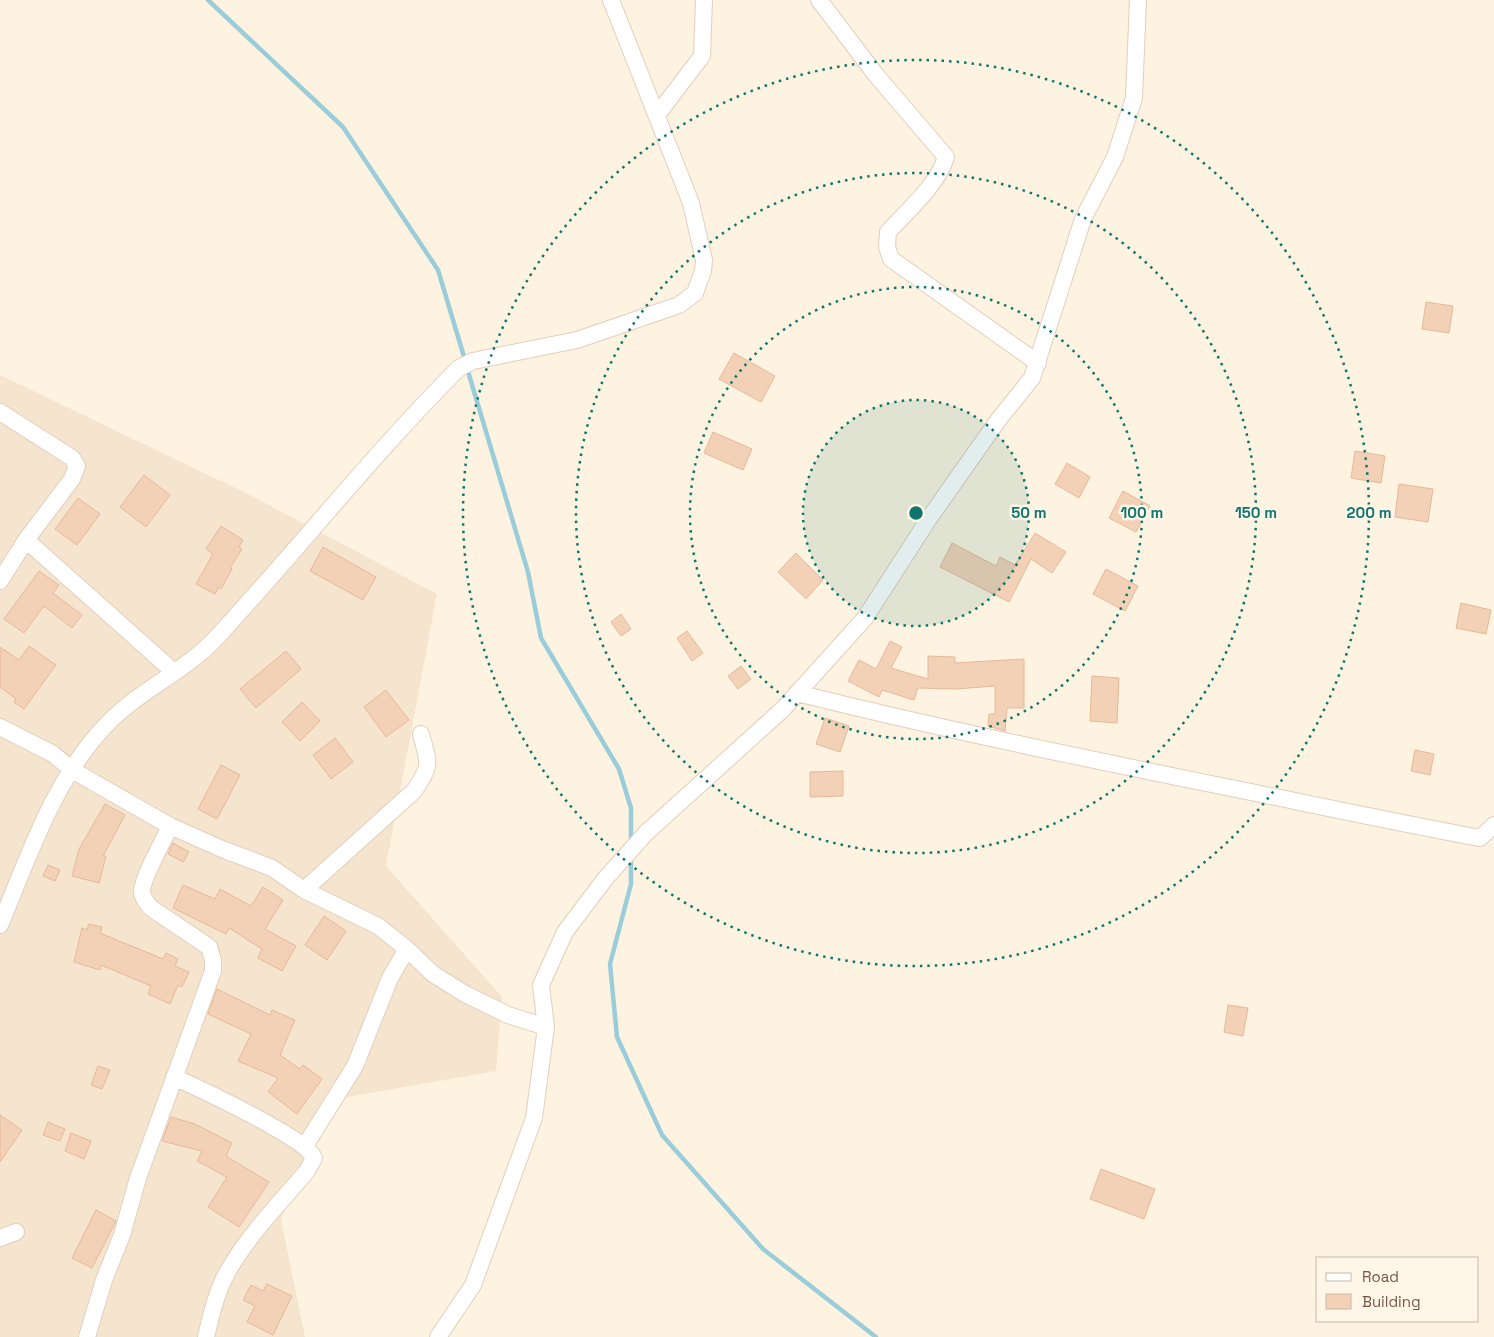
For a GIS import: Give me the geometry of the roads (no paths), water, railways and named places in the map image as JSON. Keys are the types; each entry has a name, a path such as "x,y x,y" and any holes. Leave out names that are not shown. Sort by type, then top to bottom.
{"street":[{"path":"0,925 37,837 72,770 107,724 216,639 353,482 460,368 474,360 578,340 679,305 695,294 703,271 703,247 691,203 611,0"},
{"path":"657,115 702,56 704,0"},
{"path":"818,0 876,75 946,157 942,169 932,182 888,232 887,247 891,259 1038,363"},
{"path":"438,1337 473,1285 513,1170 527,1141 534,1118 546,1027 541,985 552,958 566,932 605,879 646,832 782,709 865,618 930,516 1032,378 1083,219 1115,157 1134,98 1138,0"},
{"path":"0,412 72,458 77,466 72,479 26,540 0,581"},
{"path":"26,540 174,672"},
{"path":"797,694 900,719 1100,762 1418,827 1480,838 1494,826"},
{"path":"0,727 53,754 72,770 170,826 222,850 272,868 304,890 378,926 407,948 433,974 465,994 508,1015 546,1027"},
{"path":"304,890 414,790 427,771 428,760 421,734"},
{"path":"87,1337 104,1280 122,1235 138,1178 213,971 213,960 209,947 160,914 145,900 142,891 170,826"},
{"path":"305,1146 356,1066 390,978 407,948"},
{"path":"174,1076 237,1107 305,1146 314,1158 307,1171 248,1240 227,1272 206,1337"},
{"path":"0,1238 16,1232"}],"waterway":[{"path":"208,0 343,127 438,270 465,360"},
{"path":"467,368 528,572 541,638 619,769 631,808 631,841"},
{"path":"631,857 631,884 610,964 617,1037 662,1135 763,1249 876,1337"}]}
